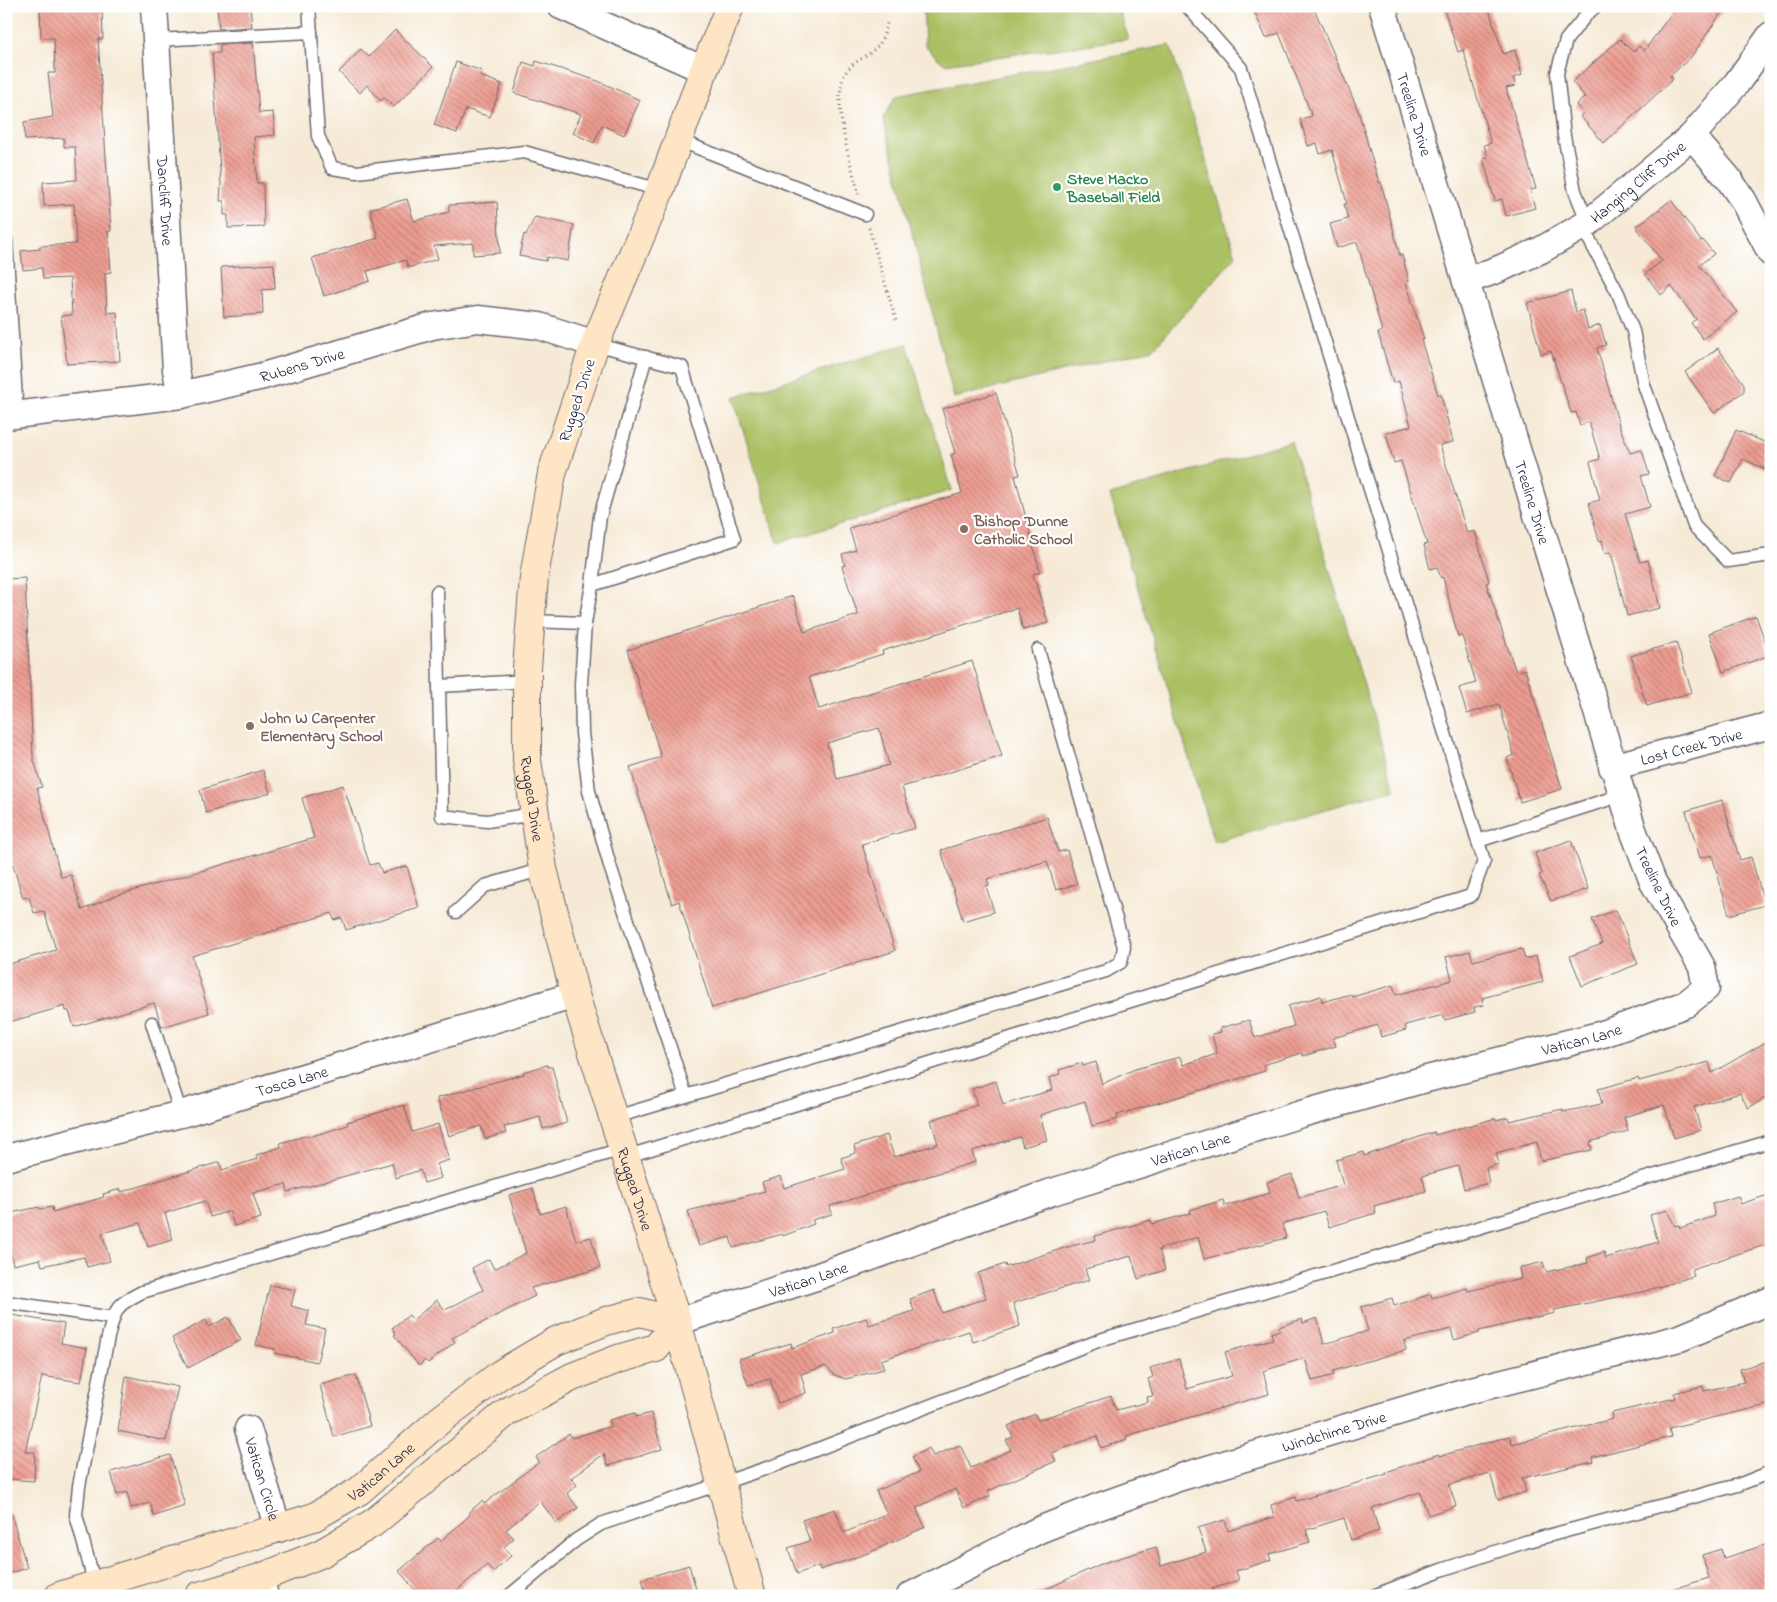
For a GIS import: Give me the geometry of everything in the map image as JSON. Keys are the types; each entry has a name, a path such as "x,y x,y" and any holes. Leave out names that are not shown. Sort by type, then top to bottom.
{"street":[{"name":"Dancliff Drive","path":"154,6 176,370 181,395"},
{"path":"561,6 704,70"},
{"name":"Rugged Drive","path":"730,6 704,70 660,190 595,344 552,473 534,577 527,681 527,760 543,869 575,995 612,1118 678,1322 752,1596"},
{"name":"Treeline Drive","path":"1382,6 1612,767 1653,882 1702,967 1706,988"},
{"name":"Hanging Cliff Drive","path":"1466,281 1524,258 1585,224 1692,136 1736,84 1771,35"},
{"path":"1692,136 1728,178 1743,200 1771,254"},
{"name":"Rubens Drive","path":"12,416 181,395 263,376 432,326 478,318 538,326 595,344"},
{"name":"Lost Creek Drive","path":"1612,767 1771,725"},
{"name":"Vatican Lane","path":"58,1596 314,1517 359,1491 440,1420 502,1373 556,1341 606,1321 640,1312 678,1322 813,1278 1049,1193 1292,1117 1411,1083 1603,1034 1686,1004 1706,988"},
{"name":"Tosca Lane","path":"6,1158 181,1114 575,995"},
{"name":"Windchime Drive","path":"910,1596 1039,1530 1178,1478 1463,1392 1680,1338 1771,1300"},
{"path":"199,1596 262,1587 320,1554 372,1523 507,1412 572,1377 618,1359 656,1348 678,1322"},
{"name":"Vatican Circle","path":"248,1429 278,1529"},
{"path":"262,1587 278,1529"}],"lane":[{"path":"309,6 318,136 332,168 357,172 524,152 660,190"},
{"path":"95,1585 76,1515 86,1449 113,1318 120,1303 142,1292 624,1153 1471,896 1484,861 1241,68 1186,6"},
{"path":"1596,6 1566,40 1557,73 1564,136 1575,190 1585,224 1618,293 1633,331 1644,385 1694,526 1728,560 1771,555"},
{"path":"156,40 311,32"},
{"path":"678,140 865,214"},
{"path":"6,240 12,416"},
{"path":"592,585 734,539 682,367 595,344"},
{"path":"646,357 600,516 592,585 585,623 581,684 582,733 589,791 610,866 686,1096"},
{"path":"437,592 442,816 487,821 535,814"},
{"path":"531,621 585,623"},
{"path":"612,1118 1106,971 1120,962 1124,947 1038,650"},
{"path":"439,686 527,681"},
{"path":"1478,841 1622,795"},
{"path":"456,912 485,886 543,869"},
{"path":"152,1023 181,1114"},
{"path":"509,1596 576,1540 601,1524 779,1464 1103,1339 1771,1141"},
{"path":"6,1302 113,1318"},
{"path":"1373,1596 1441,1570 1525,1542 1738,1485 1771,1472"}],"path":[{"path":"887,23 881,43 849,68 841,80 839,93 846,150 897,324"}],"green space":[{"path":"923,6 1117,6 1129,39 944,64 925,46"},
{"name":"Steve Macko Baseball Field","path":"1170,45 1236,256 1153,349 954,398 883,118 896,96"},
{"path":"907,344 952,490 778,543 733,397"},
{"path":"1291,441 1395,789 1214,842 1110,495"}],"building":[{"path":"40,6 102,6 103,39 98,39 111,231 108,231 111,272 105,273 107,313 117,312 120,361 67,364 61,316 72,315 70,278 43,279 42,268 23,270 21,251 40,249 40,246 76,244 74,204 44,206 43,182 77,180 75,147 64,147 64,138 25,140 24,122 53,117 48,73 55,73 54,38 41,38"},
{"path":"217,6 250,6 252,27 219,29"},
{"path":"1252,6 1313,6 1358,110 1379,183 1381,182 1400,256 1402,255 1409,281 1406,282 1424,340 1421,340 1438,395 1441,395 1453,442 1440,445 1467,533 1475,531 1489,582 1486,583 1516,672 1525,669 1562,789 1520,802 1507,758 1514,755 1499,704 1467,714 1459,688 1476,683 1462,636 1458,637 1443,577 1441,578 1437,567 1430,569 1424,545 1427,544 1401,461 1394,463 1386,433 1411,426 1399,381 1393,383 1378,333 1382,331 1357,242 1337,248 1330,224 1348,219 1344,204 1347,204 1332,150 1320,154 1317,143 1308,146 1300,119 1312,116 1279,33 1266,38"},
{"path":"1443,6 1488,6 1503,54 1515,50 1522,75 1513,78 1516,86 1506,88 1536,189 1530,190 1535,208 1506,216 1502,199 1495,201 1483,158 1488,157 1484,145 1491,143 1463,50 1458,52"},
{"path":"1677,6 1726,6 1691,57 1670,76 1673,79 1604,143 1580,116 1583,113 1576,105 1585,97 1572,82 1620,39 1633,52 1639,46 1644,51"},
{"path":"395,30 433,67 394,107 384,98 381,101 367,85 360,93 339,72 361,49 369,57"},
{"path":"253,43 259,113 273,112 275,135 254,137 257,183 263,183 264,227 228,228 228,215 224,215 224,201 220,201 221,184 212,53 220,53 220,45"},
{"path":"536,61 598,81 640,100 624,135 602,125 594,143 573,133 581,114 514,93 523,62 535,66"},
{"path":"456,62 482,71 480,76 502,84 490,117 466,109 457,133 434,125"},
{"path":"407,199 414,221 449,212 449,205 497,202 500,253 473,255 473,243 434,246 438,259 408,268 406,260 367,271 370,281 324,296 312,258 378,238 370,209"},
{"path":"1671,200 1701,241 1703,240 1714,254 1699,265 1737,312 1703,339 1691,323 1696,319 1671,286 1661,295 1645,274 1662,261 1636,227"},
{"path":"535,217 574,225 568,261 547,257 546,261 519,256 524,234 526,235"},
{"path":"274,264 275,289 262,290 263,314 224,317 221,267"},
{"path":"1571,291 1576,312 1583,310 1588,329 1600,325 1606,345 1597,348 1619,425 1630,453 1642,450 1649,474 1641,476 1650,507 1625,514 1640,562 1648,560 1660,608 1627,616 1611,552 1605,554 1602,540 1599,541 1589,503 1600,500 1590,462 1600,459 1589,422 1580,425 1576,412 1571,413 1551,351 1541,354 1527,303"},
{"path":"1718,348 1744,384 1744,391 1714,413 1685,372"},
{"path":"996,393 1020,475 1015,476 1040,572 1033,574 1048,623 1023,630 1017,608 882,651 883,654 809,677 819,709 972,661 1002,756 902,787 915,828 862,844 895,951 712,1008 679,901 672,904 630,767 661,757 628,650 793,596 804,632 858,615 842,566 845,565 842,554 856,550 849,528 962,493 951,455 955,453 942,409","holes":["879,728 889,765 837,779 827,743"]},
{"path":"1736,430 1771,445 1771,472 1743,459 1731,483 1715,476"},
{"path":"25,578 33,757 42,787 37,788 61,877 71,875 82,910 115,896 314,838 302,798 343,785 370,865 378,863 382,873 407,866 419,908 346,930 342,918 334,920 332,913 192,956 209,1013 162,1027 154,1003 74,1027 69,1011 66,1011 65,1006 6,1023 6,965 56,950 44,911 34,913 29,897 23,898 6,842 6,579"},
{"path":"1756,616 1770,655 1723,672 1709,633"},
{"path":"1676,642 1692,692 1647,706 1631,656"},
{"path":"263,770 270,793 206,813 200,790"},
{"path":"1722,800 1740,860 1751,857 1765,905 1729,915 1712,855 1700,858 1686,811"},
{"path":"1047,817 1058,852 1067,850 1077,884 1056,890 1047,861 987,879 989,885 986,886 994,912 963,921 941,850"},
{"path":"1571,840 1588,889 1551,901 1539,875 1542,874 1535,853"},
{"path":"1616,910 1638,964 1582,986 1570,956 1602,944 1592,919"},
{"path":"1522,949 1525,959 1536,956 1543,982 1482,998 1484,1005 1474,1007 1475,1012 1445,1020 1443,1015 1405,1025 1406,1030 1381,1037 1378,1025 1333,1038 1336,1046 1303,1056 1302,1053 1263,1065 1265,1071 1117,1115 1118,1119 1092,1126 1085,1101 1040,1115 1047,1140 1023,1147 1020,1137 972,1151 975,1162 830,1206 832,1214 812,1220 814,1224 783,1236 782,1234 733,1248 730,1237 699,1246 688,1211 765,1191 762,1182 781,1176 784,1188 845,1169 841,1158 856,1153 854,1146 887,1135 894,1157 938,1144 931,1120 977,1105 972,1089 996,1081 1003,1105 1052,1090 1049,1078 1060,1074 1059,1070 1082,1063 1083,1066 1096,1062 1102,1084 1135,1069 1180,1057 1183,1065 1217,1054 1212,1034 1221,1032 1220,1028 1249,1020 1255,1038 1294,1026 1288,1006 1321,996 1322,1002 1351,994 1352,997 1393,985 1396,995 1452,980 1446,957 1470,951 1473,961"},
{"path":"1771,1039 1771,1095 1748,1108 1740,1093 1694,1107 1701,1130 1674,1138 1664,1105 1624,1117 1628,1131 1590,1142 1592,1150 1541,1161 1537,1142 1496,1153 1499,1164 1486,1168 1489,1183 1464,1189 1458,1166 1422,1176 1426,1191 1374,1206 1376,1213 1329,1227 1324,1211 1282,1224 1286,1238 1204,1259 1198,1237 1159,1249 1165,1270 1138,1279 1131,1256 1085,1269 1089,1280 1013,1303 1020,1326 973,1342 969,1331 881,1360 884,1369 846,1379 834,1375 826,1366 801,1374 806,1393 778,1403 770,1379 748,1385 739,1359 791,1343 792,1348 835,1333 833,1329 866,1318 869,1325 914,1311 910,1299 934,1290 942,1313 986,1298 978,1273 1005,1264 1006,1267 1067,1247 1096,1240 1095,1236 1151,1220 1152,1224 1191,1213 1190,1210 1223,1200 1225,1206 1270,1193 1267,1182 1292,1174 1299,1198 1343,1185 1336,1160 1363,1152 1364,1156 1434,1132 1435,1135 1496,1118 1496,1120 1508,1117 1509,1121 1563,1109 1563,1112 1602,1104 1598,1089 1638,1078 1639,1081 1709,1062 1712,1073"},
{"path":"547,1065 552,1067 567,1123 543,1129 540,1117 504,1127 506,1133 485,1139 481,1126 449,1136 437,1098 524,1074 523,1072"},
{"path":"404,1105 412,1132 438,1124 449,1160 437,1164 441,1178 424,1183 420,1170 396,1178 392,1163 288,1192 286,1184 253,1193 261,1218 234,1226 230,1211 210,1217 205,1201 165,1213 173,1240 148,1247 140,1223 102,1233 110,1261 87,1267 84,1257 42,1266 40,1259 13,1265 6,1230 6,1214 39,1207 40,1209 52,1207 53,1212 104,1197 103,1194 121,1189 121,1192 220,1162 222,1170 257,1159 256,1155 281,1147 280,1143 308,1135 309,1137 348,1125 347,1122"},
{"path":"533,1188 540,1214 566,1206 576,1241 591,1237 600,1268 531,1288 535,1296 452,1338 455,1342 428,1363 425,1360 419,1366 394,1335 396,1334 392,1328 409,1315 413,1320 437,1300 445,1310 483,1290 472,1268 489,1259 494,1269 526,1253 509,1195"},
{"path":"1771,1194 1771,1243 1692,1269 1694,1276 1642,1292 1554,1310 1555,1313 1479,1331 1479,1333 1454,1340 1451,1329 1404,1341 1406,1350 1333,1371 1334,1375 1312,1381 1305,1358 1263,1371 1269,1394 1126,1436 1127,1439 1101,1448 1097,1436 1052,1453 1056,1461 988,1491 990,1496 964,1508 955,1489 916,1508 925,1527 871,1552 820,1570 819,1566 797,1574 788,1548 810,1541 802,1520 835,1509 844,1533 887,1514 876,1491 919,1472 912,1457 929,1448 933,1456 960,1445 971,1468 1011,1450 1006,1440 1013,1437 1008,1426 1035,1414 1038,1420 1111,1396 1116,1410 1148,1402 1147,1397 1153,1396 1148,1379 1153,1377 1150,1368 1179,1359 1187,1389 1232,1376 1225,1352 1273,1339 1271,1333 1280,1330 1279,1327 1302,1319 1303,1323 1317,1318 1324,1344 1368,1331 1361,1307 1392,1298 1394,1306 1431,1294 1432,1298 1467,1288 1468,1291 1521,1279 1519,1268 1543,1262 1546,1272 1588,1263 1587,1258 1604,1252 1606,1258 1658,1242 1650,1215 1667,1210 1675,1226 1679,1225 1680,1228 1715,1216 1712,1204 1738,1196 1741,1204"},
{"path":"270,1285 295,1290 291,1306 309,1311 306,1325 325,1329 317,1362 274,1353 275,1349 256,1345"},
{"path":"6,1314 64,1324 61,1343 87,1348 81,1382 42,1376 25,1452 35,1452 34,1481 6,1479"},
{"path":"228,1317 241,1340 188,1368 172,1338 206,1320 209,1327"},
{"path":"1771,1360 1771,1404 1669,1428 1671,1437 1592,1457 1593,1462 1522,1478 1526,1492 1498,1500 1490,1473 1449,1485 1456,1506 1428,1515 1420,1492 1372,1508 1379,1531 1351,1540 1344,1518 1306,1530 1310,1542 1269,1554 1271,1560 1236,1571 1239,1580 1212,1589 1214,1596 1031,1596 1103,1563 1156,1547 1161,1566 1206,1552 1198,1528 1225,1520 1228,1531 1274,1517 1271,1505 1296,1497 1297,1501 1387,1474 1386,1472 1439,1454 1440,1456 1510,1436 1512,1444 1613,1419 1612,1413 1675,1398 1674,1393 1703,1386 1704,1391 1744,1382 1740,1369"},
{"path":"356,1375 370,1426 334,1437 320,1385"},
{"path":"126,1376 178,1387 166,1441 118,1431"},
{"path":"635,1413 636,1417 651,1413 662,1449 608,1466 604,1454 571,1478 577,1485 567,1493 578,1508 556,1523 540,1501 506,1530 514,1538 504,1547 511,1556 493,1572 487,1565 450,1596 420,1596 399,1571 438,1538 441,1541 470,1515 468,1513 482,1501 484,1504 539,1462 536,1457 569,1434 572,1438 611,1426 609,1420"},
{"path":"170,1455 185,1506 154,1516 150,1503 131,1508 127,1492 117,1495 111,1472"},
{"path":"11,1513 27,1568 6,1574 6,1514"},
{"path":"1771,1543 1771,1590 1754,1596 1666,1596 1666,1591 1709,1578 1702,1555 1721,1549 1724,1558"},
{"path":"689,1565 698,1596 647,1596 642,1579"}],"place":[{"name":"Steve Macko Baseball Field","path":"1057,187"},
{"name":"Bishop Dunne Catholic School","path":"964,529"},
{"name":"John W Carpenter Elementary School","path":"250,726"}]}
